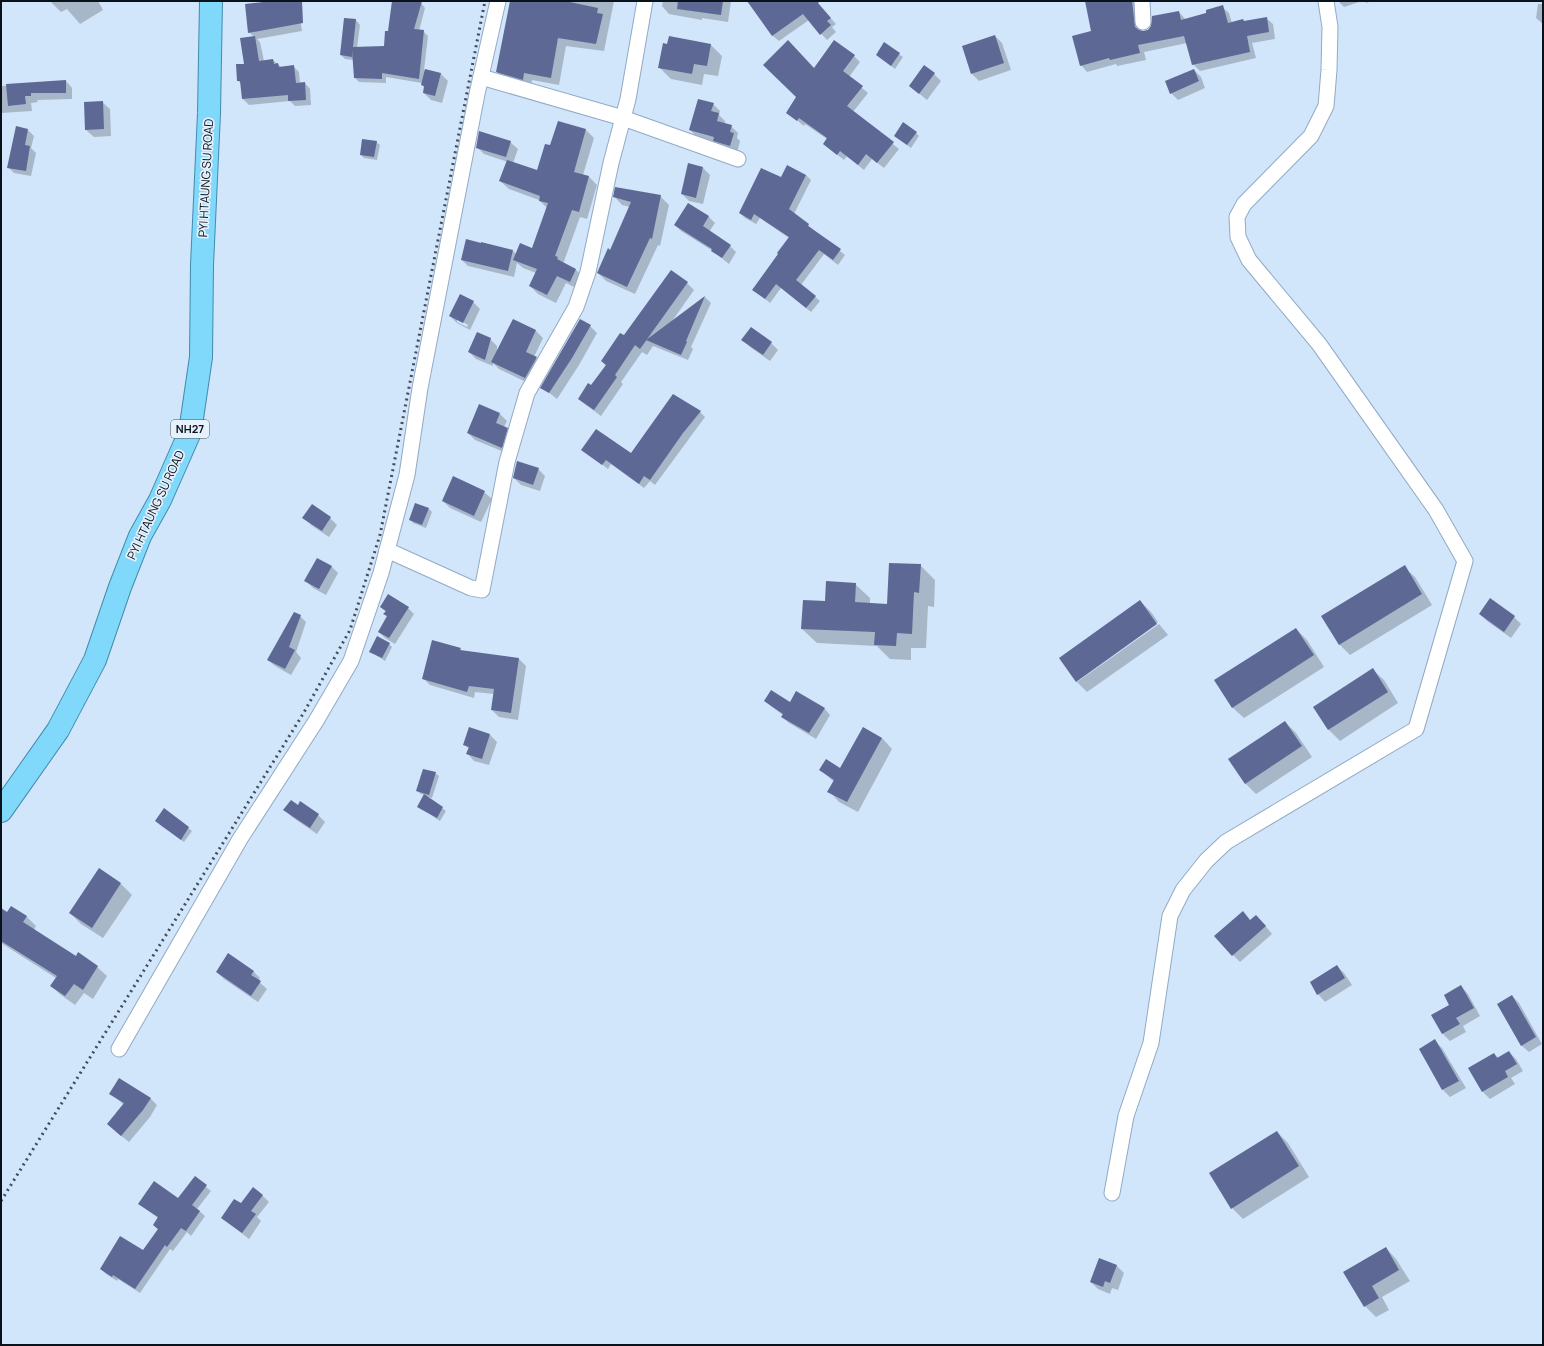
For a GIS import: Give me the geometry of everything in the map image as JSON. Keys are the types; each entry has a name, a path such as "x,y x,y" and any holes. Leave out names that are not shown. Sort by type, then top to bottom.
{"highway":[{"name":"PYI HTAUNG SU ROAD","path":"1,811 58,730 95,660 120,587 140,536 160,500 190,432 201,358 202,265 209,114 211,1"}],"street":[{"path":"119,1049 240,839 300,746 351,661 381,573 407,475 420,388 481,77 498,1"},
{"path":"387,550 471,588 482,590 508,462 527,393 576,307 586,279 611,163 628,98 645,1"},
{"path":"1142,1 1143,22"},
{"path":"1112,1193 1126,1116 1151,1043 1170,916 1183,890 1206,861 1226,842 1416,729 1465,561 1436,510 1319,344 1249,260 1238,237 1237,217 1244,204 1311,136 1326,106 1330,27 1326,1"},
{"path":"481,77 623,118 738,159"}],"building":[{"path":"273,1 302,1 303,23 248,33 245,4"},
{"path":"392,1 422,1 414,29 424,30 419,79 382,73 382,79 354,78 352,50 352,57 340,55 344,18 356,19 353,47 384,46 385,31 388,31"},
{"path":"510,1 565,1 598,8 597,13 603,14 596,44 558,38 551,78 524,73 523,80 496,72"},
{"path":"678,1 723,1 721,15 677,9"},
{"path":"747,1 820,1 818,3 831,18 827,21 831,25 820,35 803,14 772,36"},
{"path":"1085,1 1132,1 1135,27 1143,31 1148,30 1151,26 1152,16 1179,11 1181,20 1206,13 1206,10 1223,5 1228,23 1243,19 1244,21 1267,17 1269,32 1247,36 1250,52 1192,65 1184,36 1138,45 1140,53 1110,60 1109,58 1080,66 1072,36 1091,31"},
{"path":"995,35 1004,63 971,74 962,46"},
{"path":"255,36 259,61 273,59 274,64 278,63 279,67 294,65 296,83 305,82 306,100 288,101 288,95 242,99 240,81 237,81 236,64 244,64 240,38"},
{"path":"669,36 711,44 707,66 694,64 692,74 658,68 663,43 667,44"},
{"path":"788,40 814,68 834,40 855,55 843,71 863,86 847,106 894,142 877,163 866,154 858,165 840,151 837,155 823,144 827,138 799,118 797,121 786,113 796,97 763,65"},
{"path":"884,42 900,53 891,66 876,55"},
{"path":"924,65 935,73 919,94 909,86"},
{"path":"425,69 441,73 435,96 423,93 424,86 421,85"},
{"path":"1194,69 1199,81 1170,94 1165,81"},
{"path":"66,80 66,93 31,93 31,96 25,96 26,104 8,106 6,84"},
{"path":"698,99 714,103 711,111 719,113 717,121 732,125 730,132 734,133 730,146 713,141 714,137 689,130"},
{"path":"103,101 104,129 85,130 84,102"},
{"path":"558,121 586,129 574,172 589,176 579,212 572,210 555,256 558,257 557,259 576,269 570,282 557,276 547,295 529,286 537,269 513,260 520,243 532,248 548,203 539,201 540,196 499,181 507,160 537,170 545,144 550,145"},
{"path":"903,122 917,132 907,145 894,136"},
{"path":"16,126 28,129 25,145 30,146 26,171 7,168"},
{"path":"479,131 511,141 506,157 476,148"},
{"path":"362,139 377,141 374,157 360,155"},
{"path":"688,163 703,167 696,198 681,194"},
{"path":"787,165 806,175 789,209 809,224 808,226 841,249 833,260 819,250 796,280 816,296 806,308 776,284 765,299 752,290 789,237 754,214 751,220 739,213 761,168 781,177"},
{"path":"615,187 661,195 652,239 650,238 627,287 597,273 608,248 610,250 631,202 613,197"},
{"path":"688,203 709,216 703,226 731,245 722,258 711,251 712,249 674,225"},
{"path":"466,239 513,250 508,271 461,260"},
{"path":"671,270 688,282 640,349 635,345 615,375 617,377 594,410 578,399 588,383 591,385 606,365 601,361 620,333 624,335"},
{"path":"460,294 474,301 463,323 449,316"},
{"path":"705,296 681,355 646,340"},
{"path":"513,319 536,330 526,352 537,357 525,378 491,362"},
{"path":"580,319 591,325 549,393 540,388"},
{"path":"751,327 772,342 763,355 741,340"},
{"path":"477,332 491,338 485,360 468,352"},
{"path":"673,394 701,411 683,433 650,480 644,476 639,484 606,460 602,465 581,450 596,429 631,453"},
{"path":"479,404 500,413 496,423 508,428 502,448 467,433"},
{"path":"517,461 539,468 533,485 513,478"},
{"path":"453,476 485,491 474,516 442,501"},
{"path":"415,503 429,508 422,525 409,520"},
{"path":"312,504 331,517 322,531 302,518"},
{"path":"317,558 332,566 319,589 304,581"},
{"path":"889,563 921,564 919,593 914,592 912,634 897,633 896,646 874,645 875,632 801,629 803,600 825,601 826,581 856,583 855,602 887,604"},
{"path":"1405,565 1422,594 1339,645 1321,616"},
{"path":"388,594 409,607 389,638 378,632 387,616 383,614 386,611 380,607"},
{"path":"1490,598 1515,616 1504,632 1479,614"},
{"path":"1140,600 1157,624 1076,682 1059,658"},
{"path":"294,612 301,615 289,647 295,650 285,669 267,660"},
{"path":"1296,628 1314,655 1232,708 1214,680"},
{"path":"377,636 390,643 382,658 369,652"},
{"path":"432,640 461,648 460,650 519,658 511,713 491,710 494,689 469,686 467,692 422,679"},
{"path":"1373,668 1388,692 1328,730 1313,707"},
{"path":"771,690 790,702 796,691 825,708 809,733 781,717 783,714 764,701"},
{"path":"1285,721 1302,746 1245,784 1228,759"},
{"path":"469,727 490,734 482,759 466,754 469,747 463,745"},
{"path":"863,727 882,738 847,802 827,792 834,780 819,770 826,759 840,768"},
{"path":"423,769 436,772 429,795 416,791"},
{"path":"424,794 443,807 437,818 417,807"},
{"path":"291,800 298,805 300,801 319,814 310,828 283,810"},
{"path":"164,808 189,827 181,840 155,821"},
{"path":"99,868 121,883 92,928 69,913"},
{"path":"11,906 27,916 23,922 76,956 78,952 98,966 83,990 74,984 65,996 50,986 57,976 1,941 1,908 7,912"},
{"path":"1243,911 1250,920 1256,915 1266,926 1232,956 1214,936"},
{"path":"228,953 254,971 251,975 261,981 251,996 216,972"},
{"path":"1337,965 1345,978 1317,995 1310,982"},
{"path":"1461,985 1474,1008 1456,1018 1460,1024 1442,1034 1431,1015 1449,1005 1444,995"},
{"path":"1512,995 1536,1037 1521,1046 1497,1004"},
{"path":"1435,1039 1459,1081 1442,1090 1419,1049"},
{"path":"1509,1051 1517,1064 1505,1071 1508,1077 1482,1092 1468,1068 1494,1053 1497,1058"},
{"path":"119,1078 151,1098 121,1136 107,1124 124,1103 109,1094"},
{"path":"1277,1131 1299,1166 1231,1209 1209,1173"},
{"path":"195,1176 207,1185 192,1205 200,1211 186,1231 181,1228 167,1247 165,1245 135,1289 113,1275 112,1277 100,1269 120,1236 143,1250 158,1229 153,1225 158,1217 138,1204 154,1181 178,1198"},
{"path":"253,1187 263,1195 251,1211 256,1214 242,1233 221,1218 234,1199 241,1203"},
{"path":"1386,1247 1399,1270 1372,1286 1379,1298 1364,1307 1343,1272"},
{"path":"1099,1258 1117,1265 1110,1283 1105,1281 1103,1287 1090,1282"}],"railway":[{"path":"1,1201 303,714 350,630 380,535 485,1"}]}
